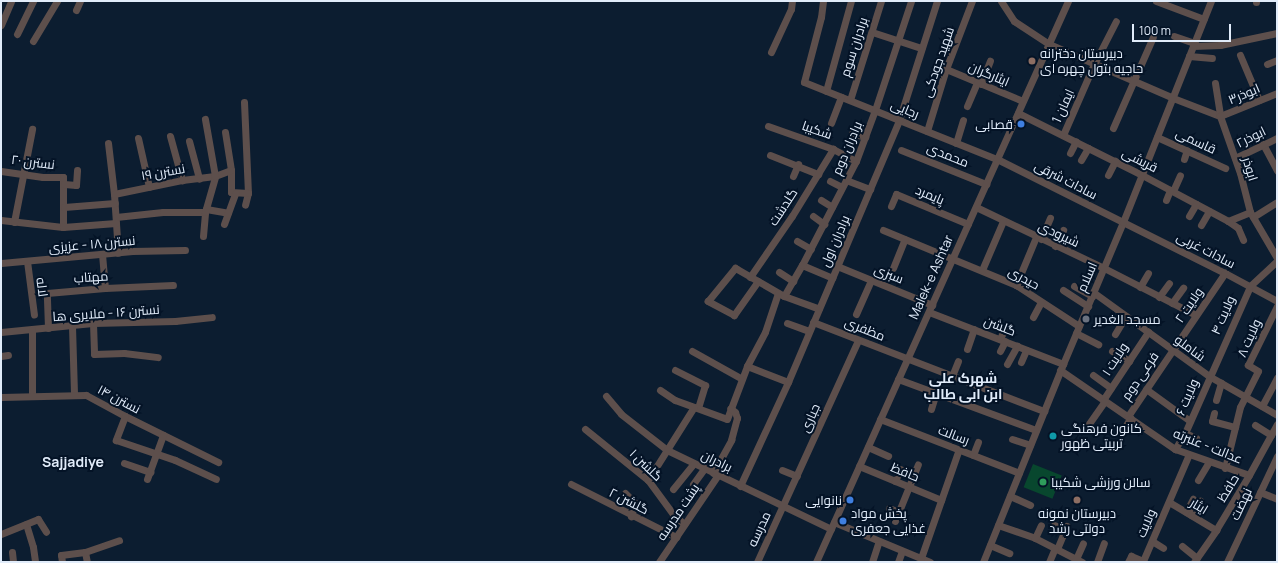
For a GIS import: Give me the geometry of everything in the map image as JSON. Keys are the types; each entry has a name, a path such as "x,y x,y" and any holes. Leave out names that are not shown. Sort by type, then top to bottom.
{"street":[{"path":"1,25 11,1"},
{"path":"17,34 33,1"},
{"path":"33,41 57,1"},
{"path":"76,10 80,1"},
{"path":"771,52 791,9 792,1"},
{"name":"رجایی","path":"823,1 821,17 804,82 997,159"},
{"path":"826,91 851,1"},
{"name":"برادران سوم","path":"850,100 881,1"},
{"name":"برادران دوم","path":"696,408 727,419 747,366 781,295 793,281 811,249 856,161 876,110 911,1"},
{"name":"برادران اول","path":"740,486 788,382 899,120 937,1"},
{"name":"شهید جودکی","path":"927,131 946,69 972,1"},
{"path":"1001,1 1014,21 1049,44 1173,98 1220,116"},
{"name":"Malek-e Ashtar","path":"816,562 1068,1"},
{"path":"1156,1 1204,19"},
{"name":"اسلام","path":"983,562 1036,430 1123,222 1211,1"},
{"name":"ایمان 1","path":"1063,135 1094,64 1116,21"},
{"path":"872,32 921,48"},
{"path":"1174,36 1194,45 1220,45 1277,33"},
{"path":"1113,128 1153,38"},
{"path":"1240,55 1259,100"},
{"path":"1189,56 1212,58"},
{"path":"967,106 990,62"},
{"path":"1266,64 1276,63"},
{"name":"ایثارگران","path":"946,69 1023,101"},
{"name":"ابوذر","path":"1215,83 1220,116 1235,158 1251,214 1277,258"},
{"name":"ابوذر۳","path":"1220,116 1277,93"},
{"path":"831,124 840,96"},
{"path":"244,102 248,193 245,205"},
{"name":"قریشی","path":"1018,113 1172,190 1228,221 1238,228 1243,240"},
{"path":"202,236 206,210 215,176 205,119"},
{"path":"956,143 963,120"},
{"name":"شکیبا","path":"768,126 833,148 856,161"},
{"path":"14,222 25,173 32,130"},
{"path":"225,132 231,170 231,192 248,193"},
{"path":"852,133 865,137"},
{"path":"170,136 182,180"},
{"name":"قاسمی","path":"1157,137 1225,168"},
{"path":"138,138 148,187"},
{"name":"ابوذر۲","path":"1235,158 1277,138"},
{"path":"188,141 199,179"},
{"path":"1070,153 1076,141"},
{"path":"108,143 115,203 118,253"},
{"path":"1263,144 1277,170"},
{"name":"گلدشت","path":"750,277 792,216 833,148"},
{"path":"1081,160 1088,148"},
{"name":"محمدی","path":"902,150 986,184"},
{"path":"1184,159 1187,150"},
{"path":"770,155 798,164 818,174"},
{"name":"سادات شرقی","path":"997,159 1123,222"},
{"path":"1108,175 1115,161"},
{"path":"793,176 798,164"},
{"name":"نسترن ۲۰","path":"1,170 25,173 63,181"},
{"path":"63,227 63,181 76,185 77,170"},
{"name":"نسترن ۱۹","path":"114,194 182,180 215,176 231,170"},
{"path":"1166,200 1180,175"},
{"name":"نسترن ۱۹","path":"215,176 231,181"},
{"path":"846,180 870,189"},
{"path":"830,181 842,187"},
{"path":"224,224 235,193"},
{"name":"پایمرد","path":"891,206 896,194 968,224"},
{"path":"821,200 832,207"},
{"path":"1228,221 1251,214 1277,202"},
{"path":"64,207 115,203"},
{"path":"1189,216 1196,204"},
{"name":"شیرودی","path":"976,207 1038,238 1104,268 1196,316"},
{"path":"1,220 63,227 163,212 206,210 228,214"},
{"path":"1201,225 1209,211"},
{"path":"813,216 824,224"},
{"path":"1016,285 1038,238 1050,218"},
{"path":"982,270 1003,221"},
{"name":"سادات غربی","path":"1123,222 1277,301"},
{"name":"حیدری","path":"883,230 1016,285 1098,344"},
{"path":"1055,246 1063,230"},
{"path":"893,268 905,239"},
{"path":"797,242 811,249"},
{"name":"نسترن ۱۸ - عزیزی","path":"1,263 102,254 185,250"},
{"path":"102,254 105,288"},
{"name":"لاله","path":"27,261 34,315"},
{"path":"1250,286 1277,261"},
{"path":"802,265 832,278"},
{"name":"سبزی","path":"837,266 871,280 930,308"},
{"path":"758,282 734,315 708,301 735,268 781,295 819,309"},
{"path":"779,272 793,281"},
{"path":"1140,287 1148,273"},
{"name":"ولایت ۲","path":"1172,350 1225,273"},
{"path":"856,314 871,280"},
{"path":"1159,297 1169,283"},
{"name":"مهتاب","path":"48,328 47,293 105,288 174,285"},
{"name":"شاملو","path":"1074,286 1093,294 1209,376 1277,415"},
{"name":"ولایت ۴","path":"1209,376 1250,286"},
{"path":"1172,303 1183,288"},
{"path":"1064,290 1088,306"},
{"path":"1033,317 1041,302"},
{"name":"ولایت ۸","path":"1244,396 1258,371 1248,365 1277,306"},
{"name":"گلشن","path":"930,308 974,329 1017,346 1062,367"},
{"path":"1115,334 1126,316"},
{"name":"نسترن ۱۶ - ملایری ها","path":"1,332 93,323 175,321 212,317"},
{"name":"مظفری","path":"813,322 1044,411"},
{"path":"93,323 94,354 124,353 158,357"},
{"path":"787,323 809,331"},
{"path":"72,326 74,394"},
{"path":"1000,351 1005,328"},
{"path":"967,349 974,329"},
{"path":"32,330 32,396"},
{"name":"ولایت ۱","path":"1088,425 1148,332"},
{"name":"جباری","path":"783,506 858,340"},
{"path":"1007,364 1017,346"},
{"path":"1021,362 1026,350"},
{"name":"فرعی دوم","path":"1124,429 1129,417 1146,389 1172,350"},
{"path":"692,351 742,379"},
{"path":"1112,351 1129,361"},
{"path":"952,376 958,361"},
{"path":"747,366 788,382"},
{"name":"عدالت - عنبرته","path":"1062,367 1104,400 1175,449 1249,475"},
{"path":"648,480 696,408 705,385 674,370"},
{"path":"1094,375 1111,388"},
{"name":"ولایت ۶","path":"1175,449 1185,433 1209,376"},
{"path":"1262,406 1277,378"},
{"path":"898,379 1036,430"},
{"path":"1216,400 1221,383"},
{"path":"1146,389 1190,421"},
{"path":"660,390 675,400 696,408"},
{"path":"931,409 936,393"},
{"name":"نسترن ۱۴","path":"1,397 74,394 86,395 124,416 218,462"},
{"name":"برادران","path":"606,396 621,414 667,450 831,529"},
{"path":"1226,468 1235,427 1244,396"},
{"path":"715,474 731,440 737,418 735,412 730,408"},
{"path":"1214,413 1212,421 1235,427"},
{"path":"124,416 116,440 156,454 216,479"},
{"name":"رسالت","path":"880,419 1019,473"},
{"name":"حافظ","path":"1196,560 1249,475 1277,424"},
{"path":"1254,426 1271,435"},
{"name":"گلشن ۱","path":"585,429 648,480 673,514 684,524"},
{"path":"1185,433 1196,438"},
{"path":"147,479 163,435"},
{"path":"1012,439 1030,445"},
{"path":"973,455 978,442"},
{"path":"868,447 888,456"},
{"path":"921,558 959,449"},
{"name":"ولایت","path":"1128,562 1131,556 1143,561 1189,454"},
{"name":"نهضت","path":"1227,562 1277,456"},
{"path":"1198,480 1209,462"},
{"path":"124,463 150,472"},
{"path":"674,489 694,464"},
{"path":"895,521 918,464"},
{"name":"حافظ","path":"859,466 941,500"},
{"path":"693,484 704,469"},
{"path":"895,481 900,469"},
{"path":"782,470 797,476"},
{"name":"پشت مدرسه","path":"659,562 715,474"},
{"name":"گلشن ۲","path":"571,484 631,516 676,537"},
{"path":"1260,492 1277,499"},
{"path":"625,493 635,503 631,516"},
{"path":"1010,496 1030,504"},
{"path":"1188,514 1197,500"},
{"name":"ایثار","path":"1169,502 1216,530"},
{"name":"مدرسه","path":"758,562 783,506"},
{"path":"889,508 899,512"},
{"path":"1,534 38,519 46,532"},
{"path":"834,522 930,562"},
{"path":"26,524 33,547 35,562"},
{"path":"998,525 1035,538 1079,560 1083,543"},
{"path":"1035,538 1041,525"},
{"path":"1048,562 1066,527 1054,525"},
{"path":"62,562 61,555 85,552 119,540"},
{"path":"872,562 879,541"},
{"path":"1152,541 1163,548"},
{"path":"1097,562 1104,543"},
{"path":"990,545 1009,553"},
{"path":"1182,546 1196,560"},
{"path":"898,562 902,551"},
{"path":"12,552 13,562"},
{"path":"85,552 87,562"}],"green space":[{"name":"سالن ورزشی شکیبا","path":"1033,464 1062,476 1052,499 1024,487"}],"place":[{"name":"دبیرستان دخترانه حاجیه بتول چهره ای","path":"1032,61"},
{"name":"قصابی","path":"1021,124"},
{"name":"مسجد الغدیر","path":"1086,319"},
{"name":"کانون فرهنگی تربیتی ظهور","path":"1053,436"},
{"name":"سالن ورزشی شکیبا","path":"1043,482"},
{"name":"نانوایی","path":"850,500"},
{"name":"دبیرستان نمونه دولتی رشد","path":"1077,500"},
{"name":"پخش مواد غذایی جعفری","path":"843,521"}],"district":[{"name":"شهرک علی ابن ابی طالب","path":"963,386"},
{"name":"Sajjadiye","path":"73,462"}]}
